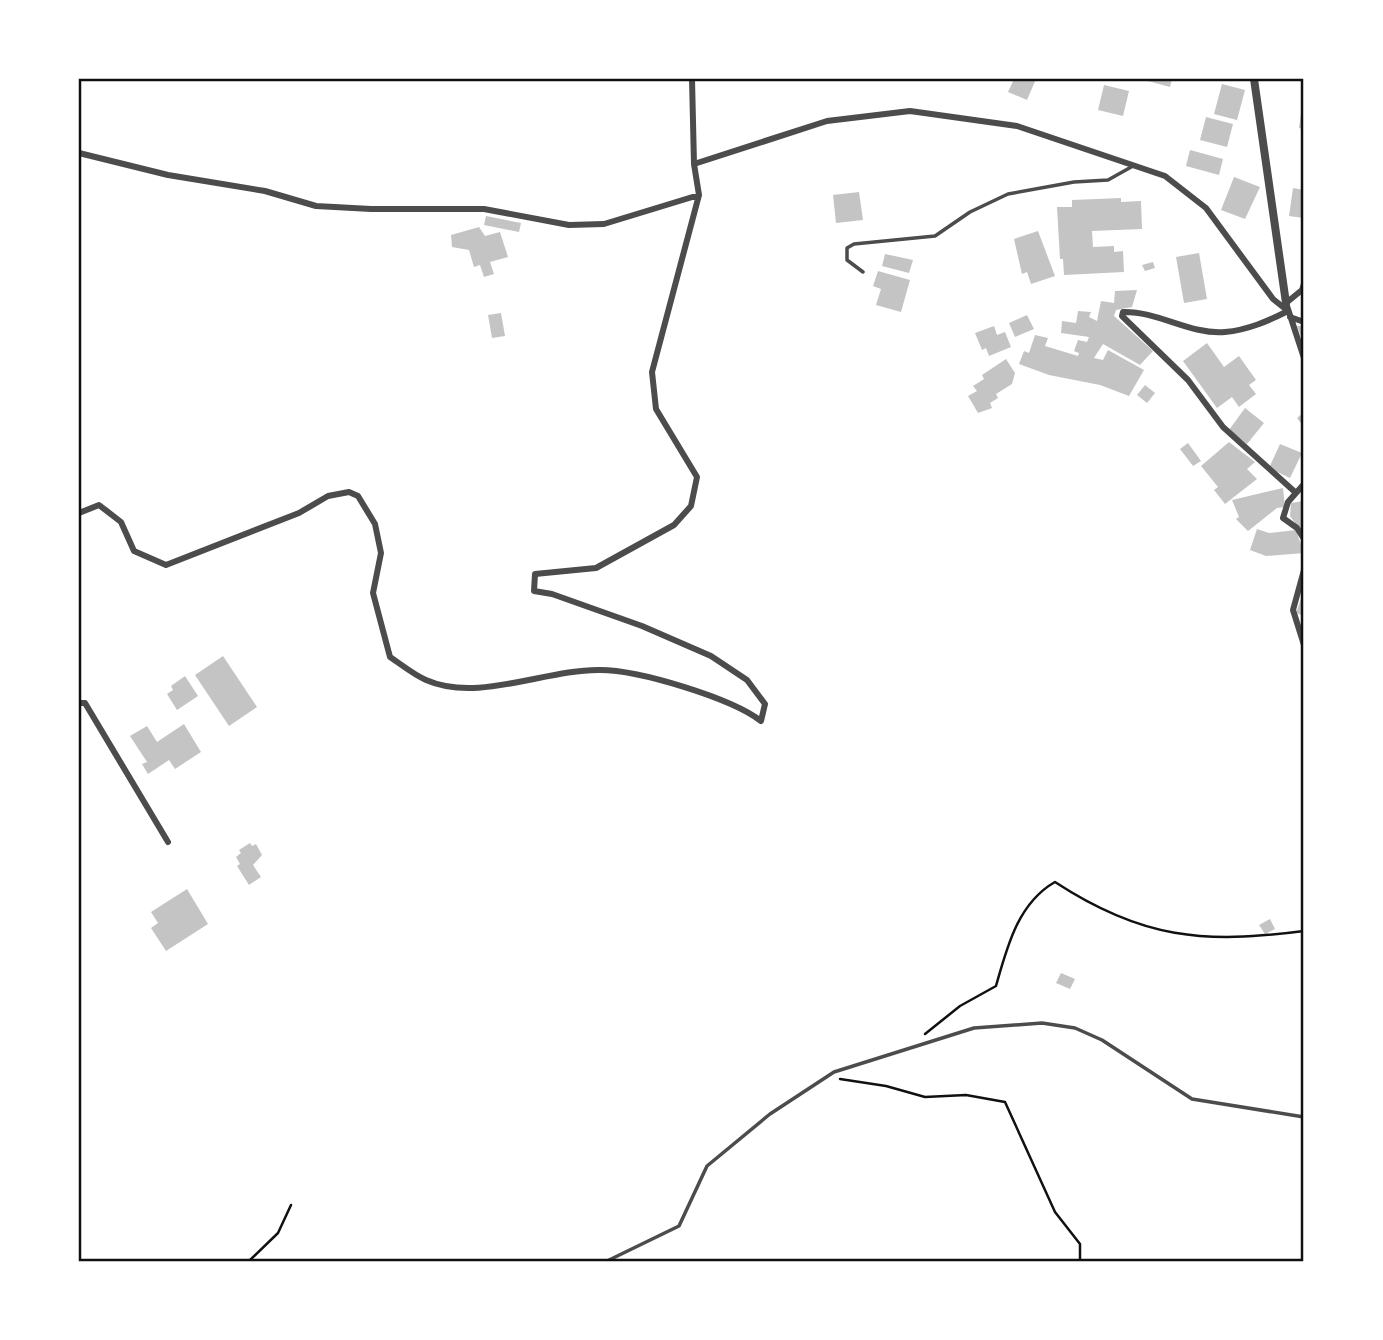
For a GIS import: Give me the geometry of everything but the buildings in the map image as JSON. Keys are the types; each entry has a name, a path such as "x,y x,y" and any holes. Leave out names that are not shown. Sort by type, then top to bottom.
{"street":[{"path":"79,513 99,505 121,522 134,551 166,565 299,513 328,496 349,492 358,496 375,524 381,553 373,593 390,657 426,680 454,688 600,670 682,688 745,708 761,721 765,704 747,680 711,656 642,626 552,594 534,591 535,574 596,568 674,525 691,506 697,477 656,409 652,372 699,195 694,164 692,79"},
{"path":"1254,79 1288,310 1304,358"},
{"path":"694,164 827,121 910,110 1017,127 1166,176 1206,208 1273,299 1304,322"},
{"path":"79,153 168,175 265,191 316,206 484,209 569,225 604,224 699,195"},
{"path":"1295,492 1223,427 1188,380 1122,316 1123,312 1141,312 1202,330 1224,333 1259,325 1288,310 1304,284"},
{"path":"1304,484 1287,502 1283,518 1297,528 1304,540"},
{"path":"1304,570 1303,585 1293,610 1304,645"},
{"path":"79,703 85,703 168,842"}],"lane":[{"path":"863,272 848,260 847,248 854,244 934,236 970,212 1009,194 1074,182 1108,180 1135,165"},
{"path":"607,1261 679,1226 707,1166 770,1114 826,1077 974,1028 1042,1023 1075,1028 1102,1040 1192,1099 1304,1117"}],"path":[{"path":"914,1046 960,1006 996,986 1010,933 1041,890 1055,882 1088,904 1141,925 1200,938 1253,937 1304,931"},
{"path":"826,1077 886,1086 925,1097 966,1095 1004,1102 1055,1212 1080,1244 1080,1261"},
{"path":"249,1261 278,1233 291,1205"}]}
